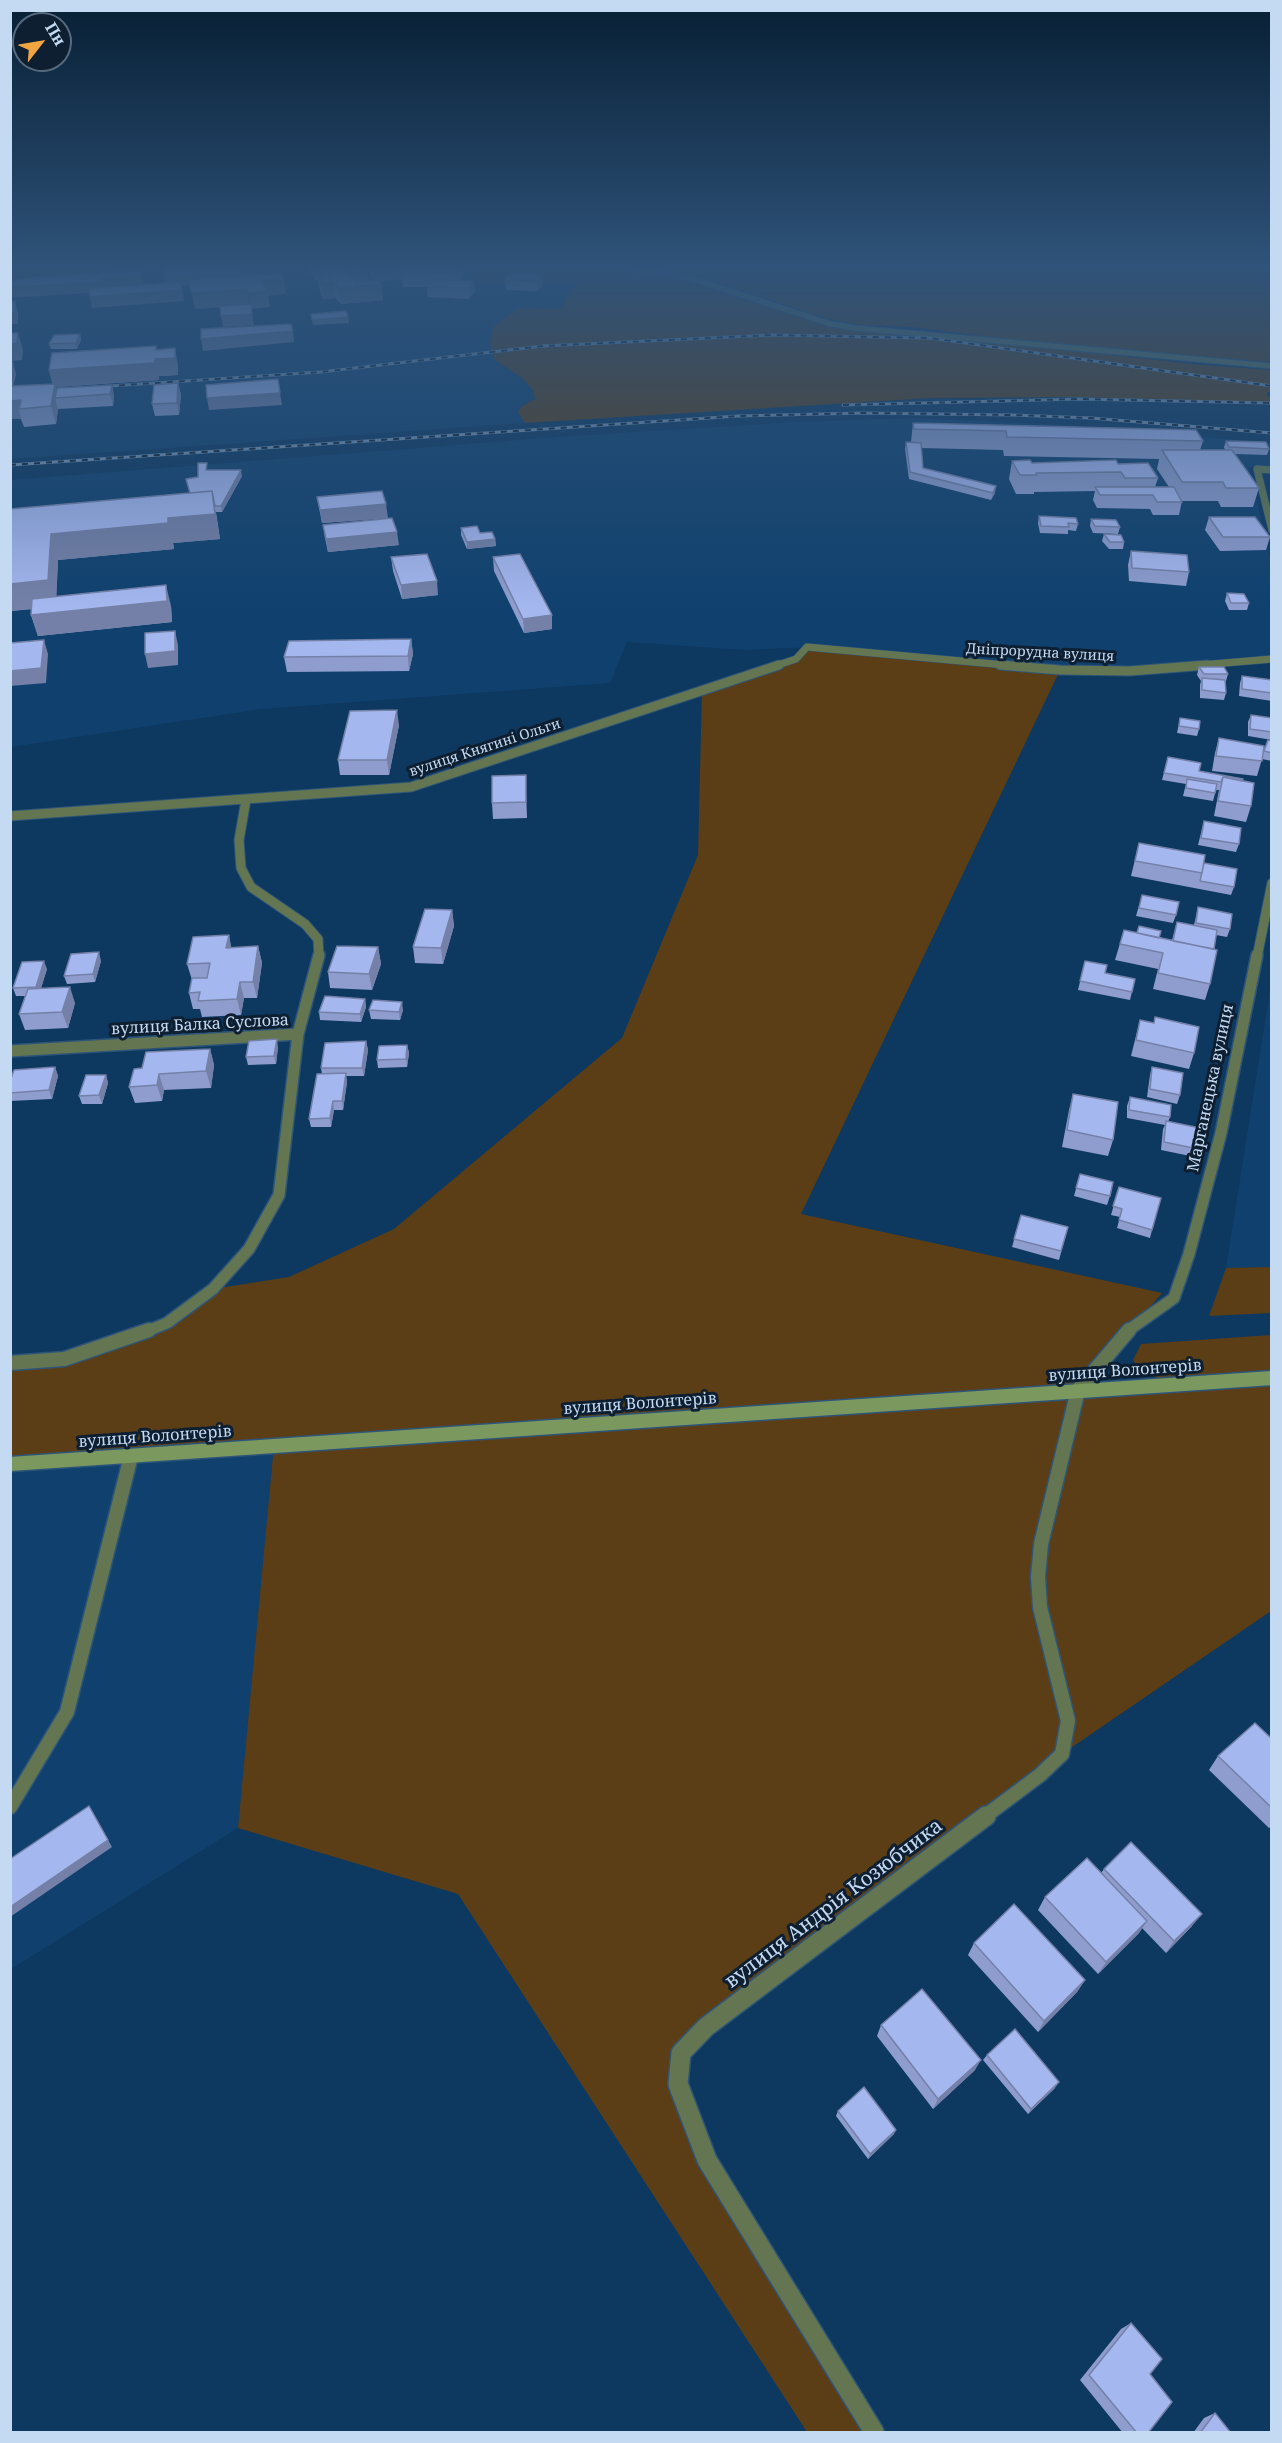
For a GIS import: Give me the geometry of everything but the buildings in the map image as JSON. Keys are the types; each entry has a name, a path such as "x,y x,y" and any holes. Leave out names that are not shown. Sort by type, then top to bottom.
{"street":[{"path":"1272,470 1257,469 1272,530"},
{"name":"Дніпрорудна вулиця","path":"807,647 1060,670 1130,671 1272,659"},
{"name":"вулиця Княгині Ольги","path":"10,816 383,791 441,779 796,658 807,647"},
{"name":"вулиця Балка Суслова","path":"10,1051 298,1034 319,955 318,939 305,924 251,888 241,868 239,840 246,800"},
{"name":"Марганецька вулиця","path":"1078,1390 1125,1333 1174,1298 1189,1254 1221,1133 1272,883"},
{"path":"10,1363 64,1359 118,1343 167,1323 213,1289 249,1249 279,1195 298,1034"},
{"name":"вулиця Волонтерів","path":"10,1464 1272,1378"},
{"name":"вулиця Андрія Козюбчика","path":"874,2433 707,2160 678,2084 681,2053 706,2026 1040,1775 1062,1754 1068,1721 1040,1607 1038,1577 1041,1544 1078,1390"},
{"path":"10,1807 67,1712 131,1456"}],"shaded area":[{"path":"11,380 524,380 533,389 535,399 522,406 518,412 525,423 11,459"},
{"path":"524,380 1271,380 1271,392 1267,392 1267,396 1271,397 1271,402 1080,397 931,398 525,423 518,412 522,406 535,399 533,390"},
{"path":"916,418 1067,425 1271,443 1271,467 1249,467 1271,562 1271,659 1130,671 807,647 746,650 627,642 610,683 261,709 11,747 11,480 571,436 799,422"},
{"path":"807,647 1060,670 801,1214 1162,1293 1079,1390 1271,1378 1271,1611 1062,1754 681,2053 688,2115 874,2432 807,2432 458,1894 238,1828 274,1445 11,1464 11,1363 64,1359 167,1323 213,1289 289,1277 394,1229 622,1038 698,855 702,689 796,659"},
{"path":"1271,984 1271,1267 1226,1268"},
{"path":"1271,1267 1271,1313 1209,1316 1226,1268"},
{"path":"1271,1335 1271,1370 1162,1379 1142,1372 1133,1360 1141,1344"},
{"path":"274,1445 238,1828 11,1969 11,1464"}],"railway":[{"path":"95,387 200,380"},
{"path":"1229,380 1272,386"},
{"path":"843,405 1079,399 1272,403"},
{"path":"10,465 738,416 863,413 1013,415 1091,418 1272,433"}]}
